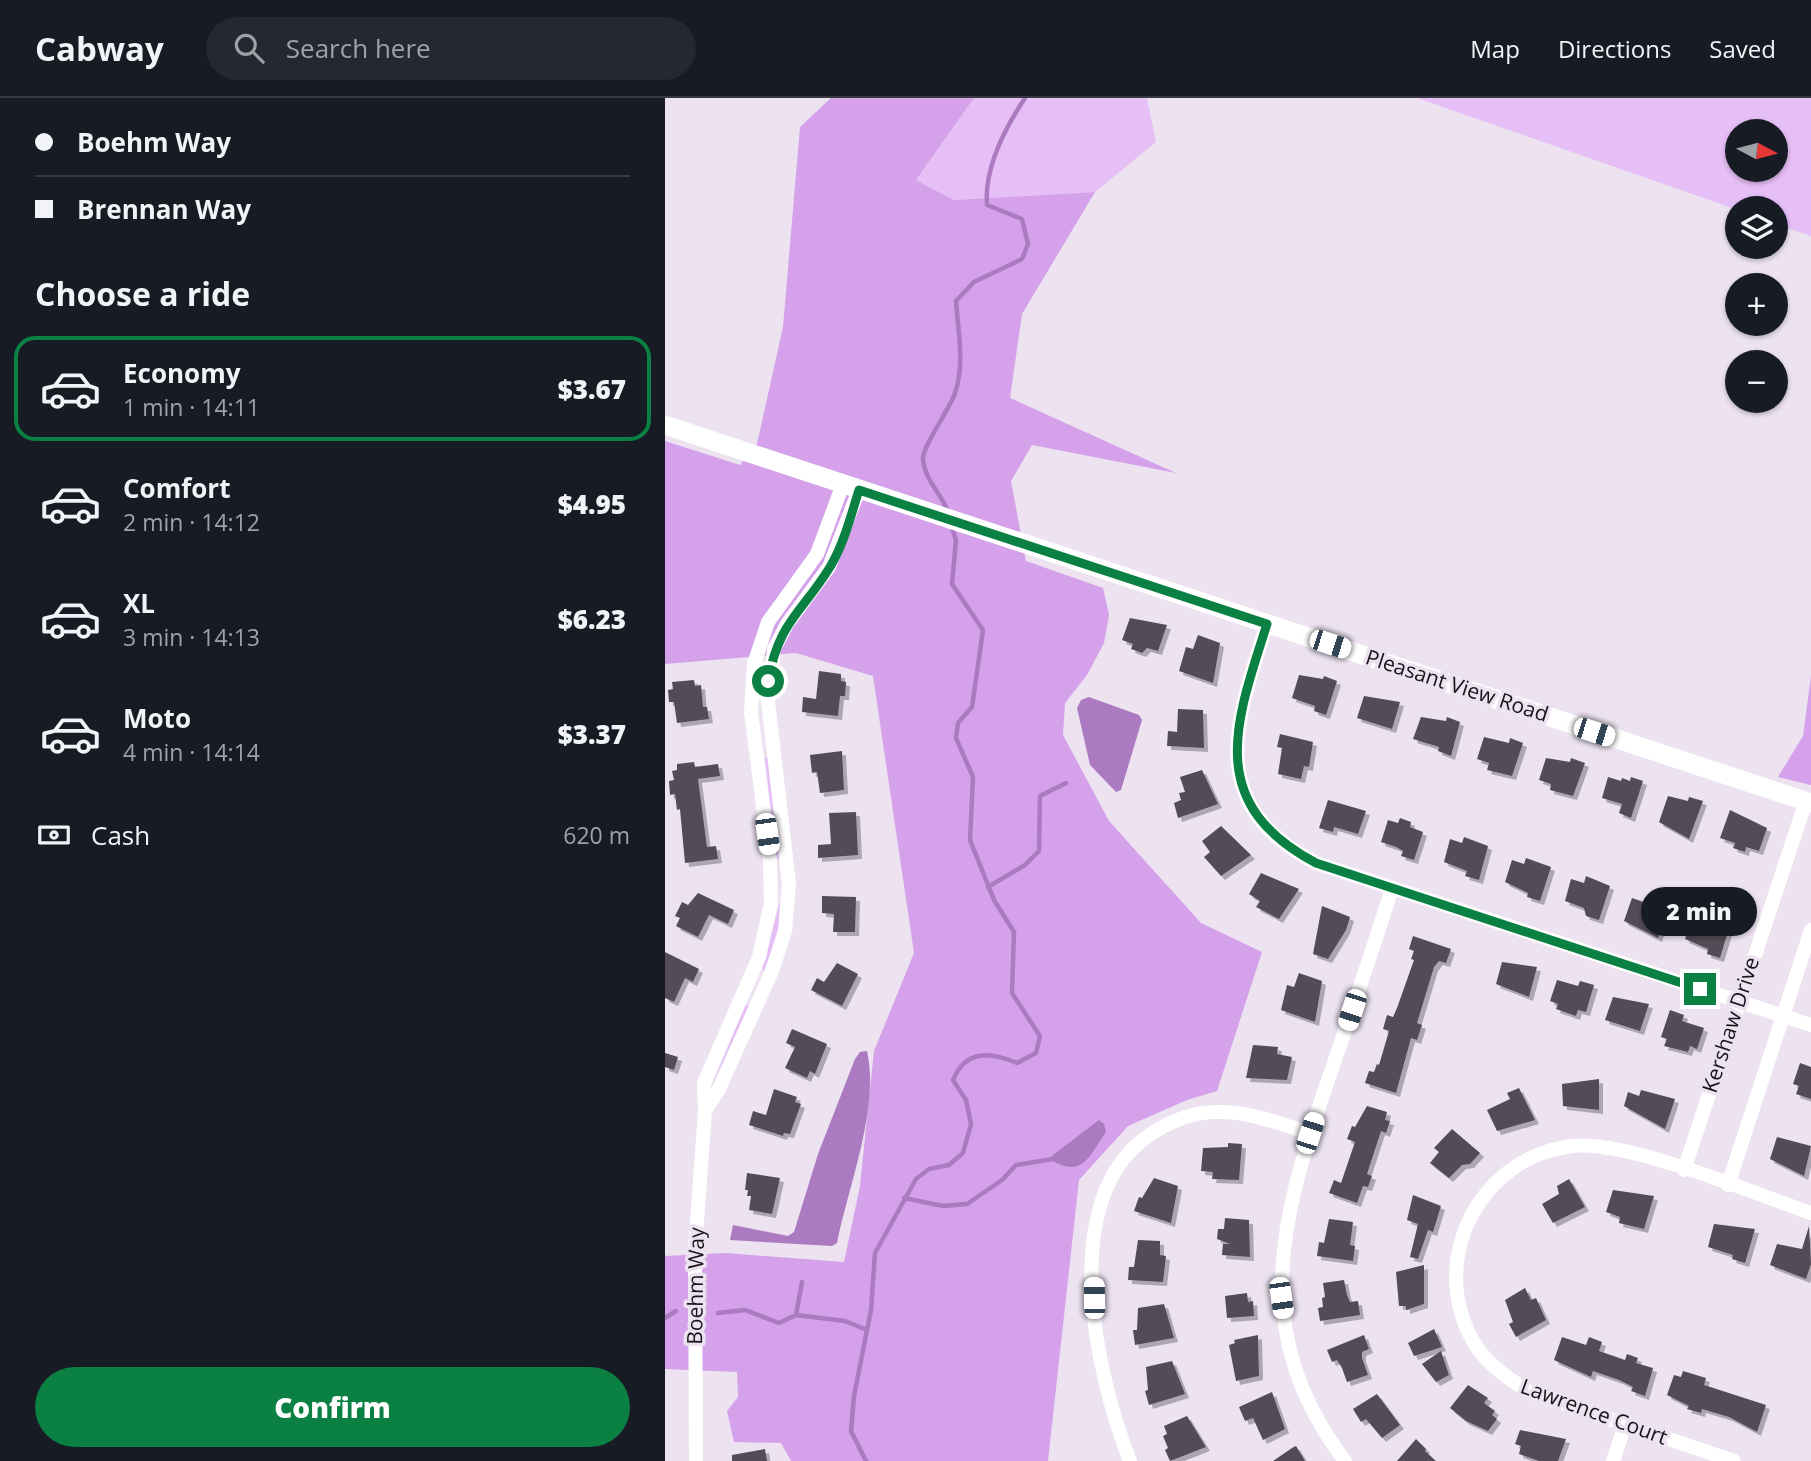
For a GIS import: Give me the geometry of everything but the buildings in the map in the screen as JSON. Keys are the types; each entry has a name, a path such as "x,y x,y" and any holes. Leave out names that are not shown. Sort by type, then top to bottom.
{"street":[{"name":"Pleasant View Road","path":"665,425 1809,802"},
{"name":"Boehm Way","path":"696,1461 695,1249 705,1111 704,1083 766,933 771,876 751,712 751,686 759,643 771,617 817,554 851,487"},
{"name":"Boehm Way","path":"705,1111 719,1089 766,984 785,931 788,871 768,702 774,649 785,626 829,567 851,487"},
{"path":"771,617 785,626"},
{"path":"1267,624 1245,689 1235,737 1237,758 1248,797 1272,832 1293,850 1316,863 1811,1026"},
{"name":"Kershaw Drive","path":"1684,1170 1809,802"},
{"path":"771,876 788,871"},
{"path":"1345,1461 1316,1417 1303,1389 1286,1330 1281,1298 1285,1229 1310,1133 1392,888"},
{"path":"1728,1185 1811,930"},
{"path":"748,980 766,984"},
{"path":"1130,1461 1104,1376 1094,1298 1095,1227 1099,1205 1109,1180 1124,1158 1141,1141 1159,1128 1196,1115 1236,1112 1310,1133"},
{"name":"Lawrence Court","path":"1734,1461 1532,1393 1511,1381 1491,1364 1474,1342 1463,1318 1457,1290 1461,1237 1486,1191 1504,1173 1547,1150 1575,1145 1598,1146 1684,1170 1811,1213"},
{"path":"1613,1461 1625,1425"}],"shaded area":[{"path":"831,98 974,98 916,180 954,200 1095,192 1022,314 1010,398 1176,473 1032,445 1011,481 1026,561 1103,588 1109,615 1104,643 1087,675 1065,703 1063,735 1109,821 1201,923 1262,952 1217,1091 1187,1100 1128,1126 1079,1180 1048,1461 791,1461 781,1443 734,1442 727,1411 738,1397 737,1372 665,1369 665,1256 726,1253 844,1262 860,1186 874,1051 914,953 873,676 796,653 665,664 665,441 740,465 757,444 783,327 800,127"},
{"path":"974,98 1147,98 1156,142 1095,192 954,200 916,180"},
{"path":"1417,98 1811,98 1811,236 1788,228 1788,196 1725,196 1725,205"},
{"path":"1811,676 1811,785 1778,777 1803,736"},
{"path":"1089,697 1139,715 1142,720 1121,790 1116,792 1090,765 1077,708 1081,700"},
{"path":"765,758 768,758 779,860 776,858"},
{"path":"780,902 779,932 764,971 762,968"},
{"path":"744,1007 749,1007 713,1084"},
{"path":"867,1051 870,1073 866,1122 837,1243 832,1246 730,1240 733,1225 788,1236 794,1232 818,1154 855,1059 860,1052"},
{"path":"1099,1120 1104,1124 1106,1132 1084,1162 1071,1167 1051,1160 1053,1155"}],"waterway":[{"path":"948,512 924,467 924,454 952,400 958,382 960,347 956,301 974,282 1022,259 1028,244 1022,219 987,205 992,163 1010,122 1025,98"},
{"path":"866,1461 851,1431 854,1396 871,1310 875,1253 916,1179 929,1169 949,1165 963,1153 971,1124 966,1100 953,1080 958,1070 972,1058 988,1055 1017,1063 1036,1053 1040,1036 1012,993 1014,932 994,900 970,840 973,777 956,738 958,723 972,707 983,630 952,584 956,540 952,528"},
{"path":"988,887 1025,865 1039,851 1040,796 1066,783"},
{"path":"904,1198 943,1206 967,1204 1002,1180 1016,1165 1053,1159"},
{"path":"796,1315 802,1282"},
{"path":"718,1313 745,1310 779,1323 796,1315 845,1321 867,1330"},
{"path":"665,1318 676,1311"}],"route":[{"path":"768,681 774,649 787,624 838,551 859,490 1267,624 1245,689 1235,737 1241,779 1248,797 1272,832 1286,845 1316,863 1700,989"}]}
